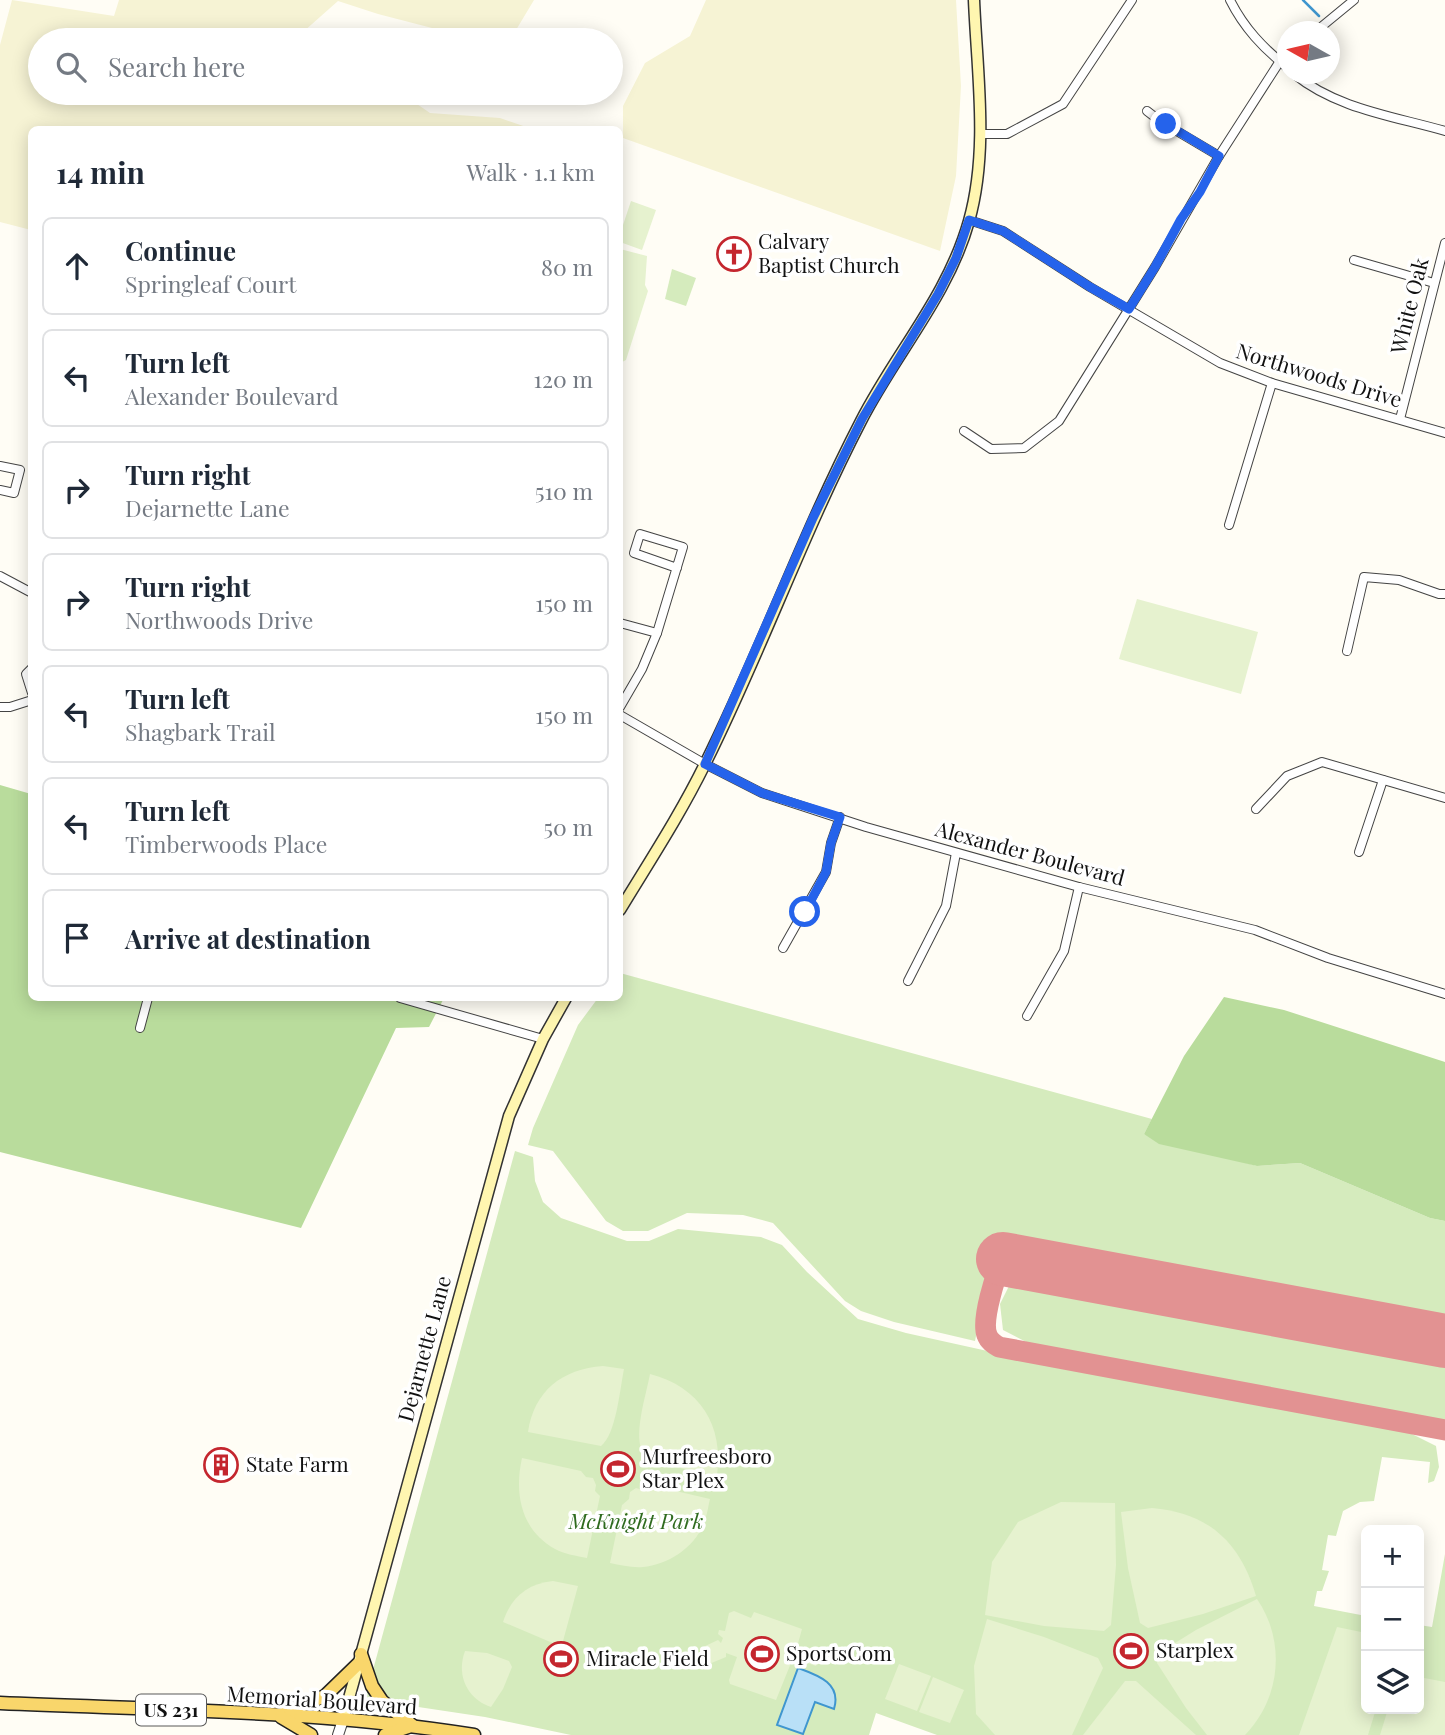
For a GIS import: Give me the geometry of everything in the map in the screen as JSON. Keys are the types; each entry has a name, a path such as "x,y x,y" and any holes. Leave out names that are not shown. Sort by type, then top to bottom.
{"main road":[{"path":"623,905 672,826 705,764 813,518 862,419 938,294 956,258 969,220 977,178 981,134 974,0"},
{"name":"Dejarnette Lane","path":"343,1720 509,1116 543,1039 564,1001"},
{"path":"277,1715 325,1696 359,1659 382,1701 413,1726"},
{"name":"Memorial Boulevard","path":"0,1703 277,1715 413,1726 474,1735"},
{"path":"277,1715 311,1735"},
{"path":"385,1735 413,1726"}],"street":[{"path":"981,134 1007,134 1063,104 1132,0"},
{"path":"1230,0 1241,22 1256,41 1277,58"},
{"path":"1328,21 1354,0"},
{"path":"964,431 991,449 1024,448 1059,421 1155,267 1219,156 1277,66"},
{"path":"1307,84 1368,112 1445,131"},
{"path":"1147,111 1219,156"},
{"name":"Northwoods Drive","path":"969,220 1003,231 1090,287 1220,363 1272,383 1445,433"},
{"name":"White Oak","path":"1400,419 1445,243"},
{"path":"1354,260 1434,283"},
{"path":"1229,525 1272,383"},
{"path":"0,466 20,470 14,493 0,490"},
{"path":"623,702 642,669 657,634 677,568 683,547 640,534 634,553 677,568"},
{"path":"0,576 28,591"},
{"path":"1347,651 1364,577 1399,580 1445,594"},
{"path":"623,624 657,634"},
{"path":"0,708 28,701"},
{"name":"Alexander Boulevard","path":"623,717 762,793 956,853 1079,887 1255,930 1328,958 1445,994"},
{"path":"1256,809 1287,776 1322,762 1445,798"},
{"path":"1359,852 1383,780"},
{"path":"783,948 826,872 831,843 840,817"},
{"path":"908,981 946,906 956,853"},
{"path":"1027,1016 1064,951 1079,887"},
{"path":"139,1028 147,1001"},
{"path":"410,1001 543,1039"},
{"path":"338,1735 343,1720"}],"shaded area":[{"path":"12,0 114,16 119,0 534,0 517,28 432,28 338,1 308,28 28,28 28,105 418,105 430,113 500,118 523,126 28,126 28,229 0,222 0,45"},
{"path":"706,0 956,0 961,86 956,176 940,251 623,138 623,106 645,63 690,36"}],"green space":[{"path":"631,201 656,210 642,250 623,243 623,225"},
{"path":"623,250 647,256 645,285 648,291 626,360 623,362"},
{"path":"672,269 696,278 686,306 665,299"},
{"path":"1137,599 1258,632 1241,694 1119,659"},
{"path":"0,785 28,793 28,1001 442,1001 429,1027 396,1028 301,1228 0,1152"},
{"path":"623,974 1152,1119 1144,1134 1257,1166 1300,1163 1430,1218 1445,1221 1445,1323 995,1239 975,1341 894,1322 861,1311 845,1301 773,1223 743,1215 687,1213 648,1231 623,1231 606,1221 553,1151 528,1145 578,1025 596,1001 623,1001"},
{"path":"1224,997 1284,1010 1445,1062 1445,1221 1430,1218 1300,1163 1257,1166 1159,1144 1144,1134 1184,1056"},
{"name":"McKnight Park","path":"515,1151 533,1157 535,1181 543,1202 561,1218 627,1241 649,1241 678,1229 761,1237 782,1245 858,1319 906,1333 1046,1364 1402,1429 1436,1446 1439,1467 1434,1481 1428,1483 1430,1462 1382,1457 1374,1501 1360,1502 1343,1511 1336,1536 1328,1535 1322,1570 1329,1571 1322,1591 1317,1591 1314,1606 1361,1615 1361,1714 1424,1714 1424,1626 1432,1627 1445,1554 1445,1735 937,1735 876,1713 869,1735 571,1735 485,1717 365,1699"},
{"path":"1012,1280 1445,1360 1445,1423 1038,1348 1003,1330 1000,1304"},
{"path":"603,1366 624,1369 614,1422 601,1446 528,1432 536,1405 552,1385 575,1372"},
{"path":"650,1374 683,1388 705,1411 717,1440 717,1476 657,1463 650,1456 644,1455 639,1438"},
{"path":"522,1458 581,1471 586,1477 593,1478 595,1491 600,1496 587,1558 555,1549 534,1532 520,1498"},
{"path":"650,1485 710,1499 706,1519 699,1533 679,1554 661,1563 639,1567 610,1563 622,1505 629,1499 630,1492 636,1488 643,1490"},
{"path":"1061,1502 1115,1503 1116,1565 1111,1625 1104,1631 1044,1626 985,1615 992,1562 1018,1522"},
{"path":"1152,1508 1190,1516 1219,1534 1241,1560 1256,1596 1203,1614 1148,1628 1140,1623 1128,1568 1121,1512"},
{"path":"553,1581 578,1586 563,1641 555,1644 503,1622 515,1599 527,1589"},
{"path":"1257,1599 1266,1615 1275,1651 1272,1687 1266,1704 1245,1735 1207,1735 1157,1663 1159,1653 1196,1630"},
{"path":"734,1611 751,1618 754,1612 802,1629 797,1647 820,1655 816,1666 793,1658 776,1700 730,1684 737,1657 726,1653 726,1657 709,1664 701,1648 718,1640 721,1643 723,1638 718,1634 719,1630 725,1631 729,1613"},
{"path":"987,1619 1098,1658 1103,1668 1072,1735 995,1735 976,1714 974,1666"},
{"path":"1337,1627 1361,1632 1361,1714 1374,1714 1368,1735 1299,1735"},
{"path":"465,1651 487,1653 509,1661 512,1667 503,1689 491,1707 476,1698 466,1685 462,1669"},
{"path":"899,1664 931,1676 917,1711 885,1699"},
{"path":"933,1677 964,1690 950,1723 919,1712"},
{"path":"1424,1678 1445,1682 1445,1735 1380,1735 1386,1714 1424,1714"},
{"path":"1125,1681 1136,1681 1196,1735 1083,1735"}],"water":[{"path":"798,1668 826,1681 836,1700 834,1709 815,1702 803,1734 777,1725"}],"waterway":[{"path":"1303,0 1319,16"}],"taxiway":[{"path":"1003,1259 993,1285 986,1319 988,1337 999,1347 1445,1430"}],"runway":[{"path":"1003,1259 1445,1341"}],"place":[{"name":"Calvary Baptist Church","path":"734,254"},
{"name":"State Farm","path":"221,1465"},
{"name":"Murfreesboro Star Plex","path":"618,1469"},
{"name":"Starplex","path":"1131,1651"},
{"name":"SportsCom","path":"762,1654"},
{"name":"Miracle Field","path":"561,1659"}],"route":[{"path":"805,912 826,872 831,843 840,817 762,793 705,764 813,518 862,419 938,294 956,258 969,220 1003,231 1129,309 1219,156 1166,124"}]}
